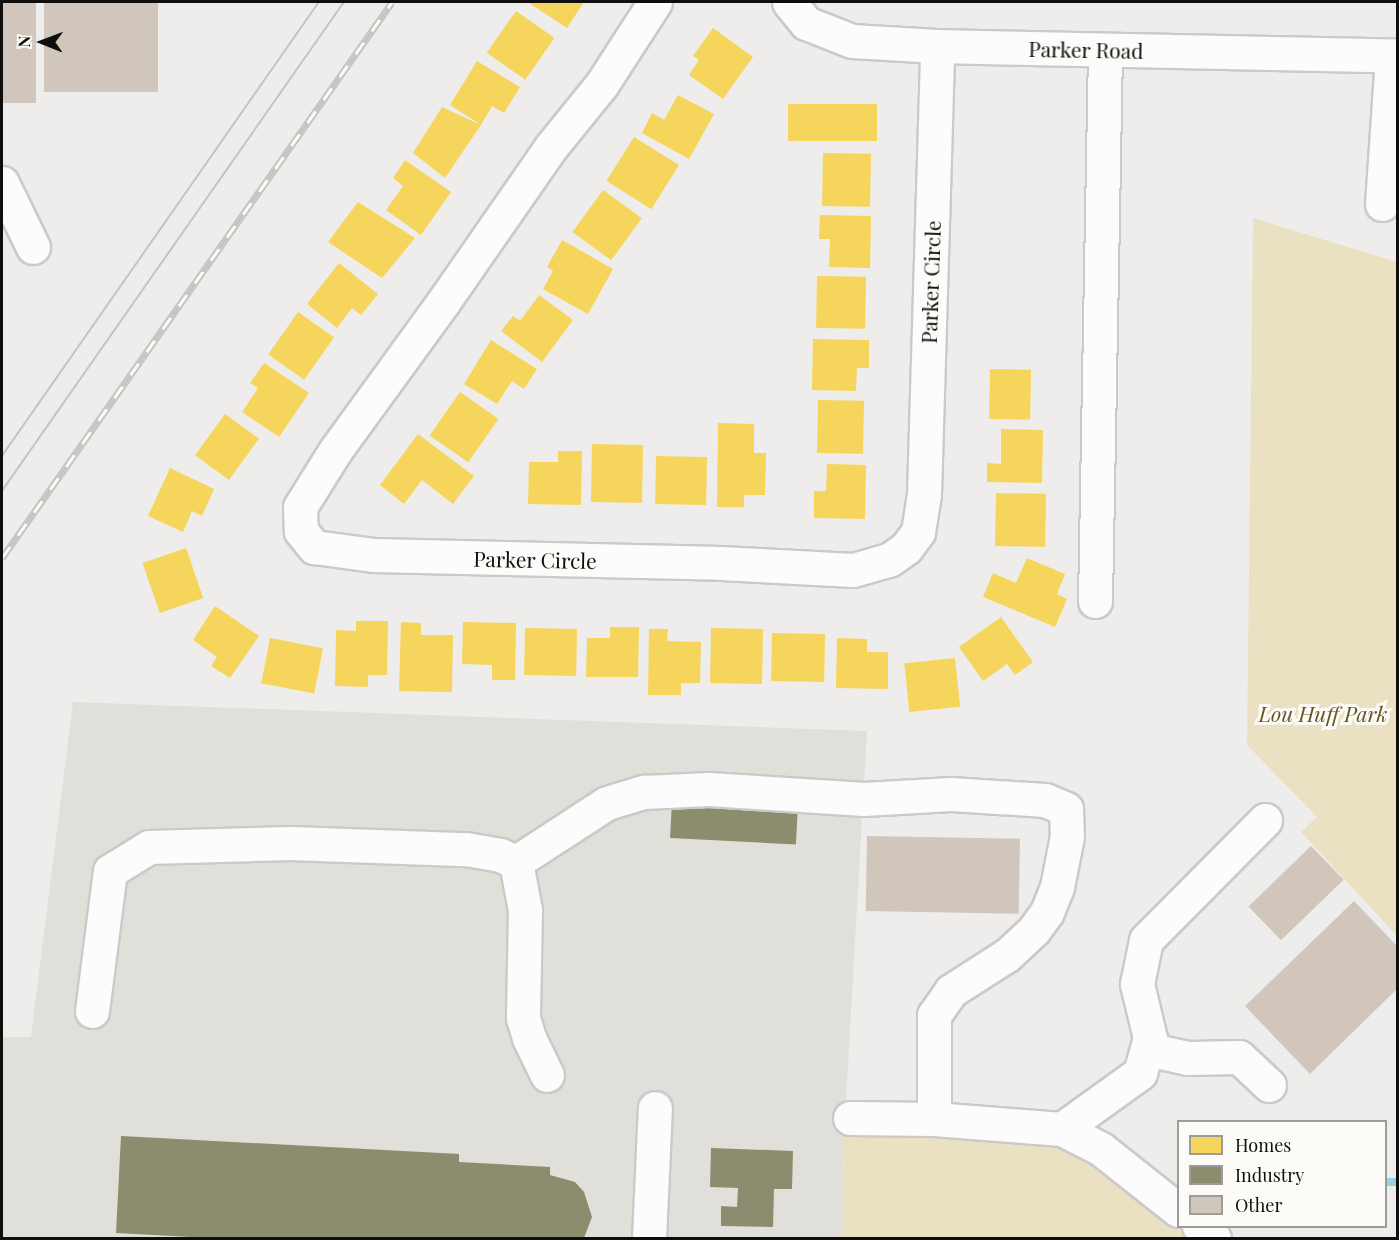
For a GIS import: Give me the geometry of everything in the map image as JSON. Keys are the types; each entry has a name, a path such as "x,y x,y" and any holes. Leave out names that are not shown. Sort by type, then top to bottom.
{"street":[{"name":"Parker Circle","path":"656,2 602,84 551,147 444,301 335,450 300,507 301,531 314,547 374,555 721,563 853,570 889,560 906,548 918,532 924,494 937,46"},
{"name":"Parker Road","path":"789,2 806,23 852,41 937,46 1395,56"},
{"path":"1095,601 1105,50"},
{"path":"1382,204 1395,56"},
{"path":"2,183 33,248"},
{"path":"516,862 607,802 644,792 709,789 864,799 951,795 1045,800 1066,809 1067,836 1057,887 1047,912 1034,930 1007,955 951,991 934,1016 934,1119"},
{"path":"1062,1129 1140,1073 1150,1038 1137,984 1146,940 1265,820"},
{"path":"92,1011 110,871 149,847 290,843 466,849 500,855 516,862"},
{"path":"516,862 525,910 523,1018 546,1075"},
{"path":"1147,1049 1188,1058 1239,1057 1269,1085"},
{"path":"649,1239 655,1108"},
{"path":"850,1118 934,1119 1062,1129 1101,1149 1177,1208"},
{"path":"1200,1228 1214,1239"}],"shaded area":[{"path":"73,702 867,731 844,1136 842,1238 2,1238 2,1037 31,1037"}],"green space":[{"name":"Lou Huff Park","path":"1253,218 1397,262 1397,936 1301,832 1317,817 1247,745"},
{"path":"844,1136 1014,1139 1077,1153 1107,1171 1190,1238 842,1238"}],"building: Homes":[{"path":"530,2 584,2 567,28"},
{"path":"516,11 555,38 525,80 487,53"},
{"path":"713,28 753,57 723,99 689,75 699,60 693,56"},
{"path":"477,61 520,87 504,113 492,106 481,125 450,105"},
{"path":"678,95 714,114 689,159 642,133 652,113 664,120"},
{"path":"788,104 877,104 877,141 788,141"},
{"path":"442,107 481,125 445,178 413,153"},
{"path":"634,137 679,165 651,209 606,181"},
{"path":"823,153 871,154 870,207 822,206"},
{"path":"405,160 451,192 421,235 386,210 403,186 393,178"},
{"path":"603,190 642,218 611,260 572,232"},
{"path":"358,202 415,238 382,278 328,242"},
{"path":"820,215 871,216 870,268 829,267 830,239 819,239"},
{"path":"562,240 613,269 588,314 543,289 553,271 547,267"},
{"path":"339,263 378,294 361,315 352,308 337,328 307,304"},
{"path":"817,276 866,277 865,329 816,328"},
{"path":"539,295 573,320 542,362 501,331 513,316 520,321"},
{"path":"298,312 334,337 304,380 268,355"},
{"path":"813,339 869,340 869,368 857,368 856,391 812,390"},
{"path":"491,340 537,369 524,389 512,381 497,404 464,384"},
{"path":"264,363 309,393 279,437 242,412 258,388 250,383"},
{"path":"990,369 1031,370 1030,420 989,419"},
{"path":"460,392 499,419 468,462 430,435"},
{"path":"818,400 864,401 863,454 817,453"},
{"path":"225,414 259,439 229,480 195,455"},
{"path":"718,423 754,424 754,453 766,453 765,495 744,495 744,507 717,507"},
{"path":"1001,429 1043,430 1042,483 987,482 987,463 1001,464"},
{"path":"418,434 474,476 453,504 422,480 404,504 380,485"},
{"path":"592,444 643,445 642,503 591,502"},
{"path":"558,451 582,451 581,505 528,504 529,462 558,462"},
{"path":"656,456 707,457 706,505 655,504"},
{"path":"827,464 866,465 865,519 814,518 814,491 826,491"},
{"path":"170,468 214,489 202,516 192,511 183,532 148,516"},
{"path":"996,493 1046,494 1045,547 995,546"},
{"path":"186,548 203,598 160,613 143,563"},
{"path":"1027,558 1065,574 1057,594 1067,599 1055,627 983,597 993,573 1016,583"},
{"path":"215,606 259,636 230,678 211,666 217,657 193,640"},
{"path":"1001,617 1033,662 1015,675 1007,664 983,681 959,647"},
{"path":"356,621 388,621 387,675 368,675 368,687 335,686 336,630 356,631"},
{"path":"401,622 421,623 421,635 453,635 452,692 399,691"},
{"path":"463,622 516,623 515,680 492,680 492,665 462,664"},
{"path":"610,627 639,627 638,677 586,677 587,638 610,638"},
{"path":"525,628 577,629 576,676 524,675"},
{"path":"711,628 763,629 762,684 710,683"},
{"path":"649,629 668,629 667,641 701,642 700,683 681,683 681,695 648,695"},
{"path":"772,633 825,634 824,682 771,681"},
{"path":"270,638 323,648 314,693 261,683"},
{"path":"837,638 867,639 867,652 888,652 888,689 836,688"},
{"path":"955,658 960,707 909,712 904,663"}],"building: Industry":[{"path":"672,801 798,808 796,845 670,838"},
{"path":"121,1136 459,1154 459,1162 550,1167 550,1175 575,1182 584,1192 592,1217 584,1238 210,1238 116,1233"},
{"path":"711,1148 793,1151 792,1189 774,1189 773,1227 721,1226 721,1206 737,1207 738,1188 710,1187"}],"building: Other":[{"path":"2,2 36,2 36,103 2,103"},
{"path":"44,2 158,2 158,92 44,92"},
{"path":"867,836 1020,839 1019,914 866,911"},
{"path":"1311,846 1344,880 1281,940 1248,906"},
{"path":"1354,901 1398,947 1398,988 1310,1074 1245,1006"}],"waterway":[{"path":"1387,1182 1398,1182"}],"tram line":[{"path":"2,456 319,2"},
{"path":"2,491 344,2"}],"railway":[{"path":"2,558 392,2"}]}
